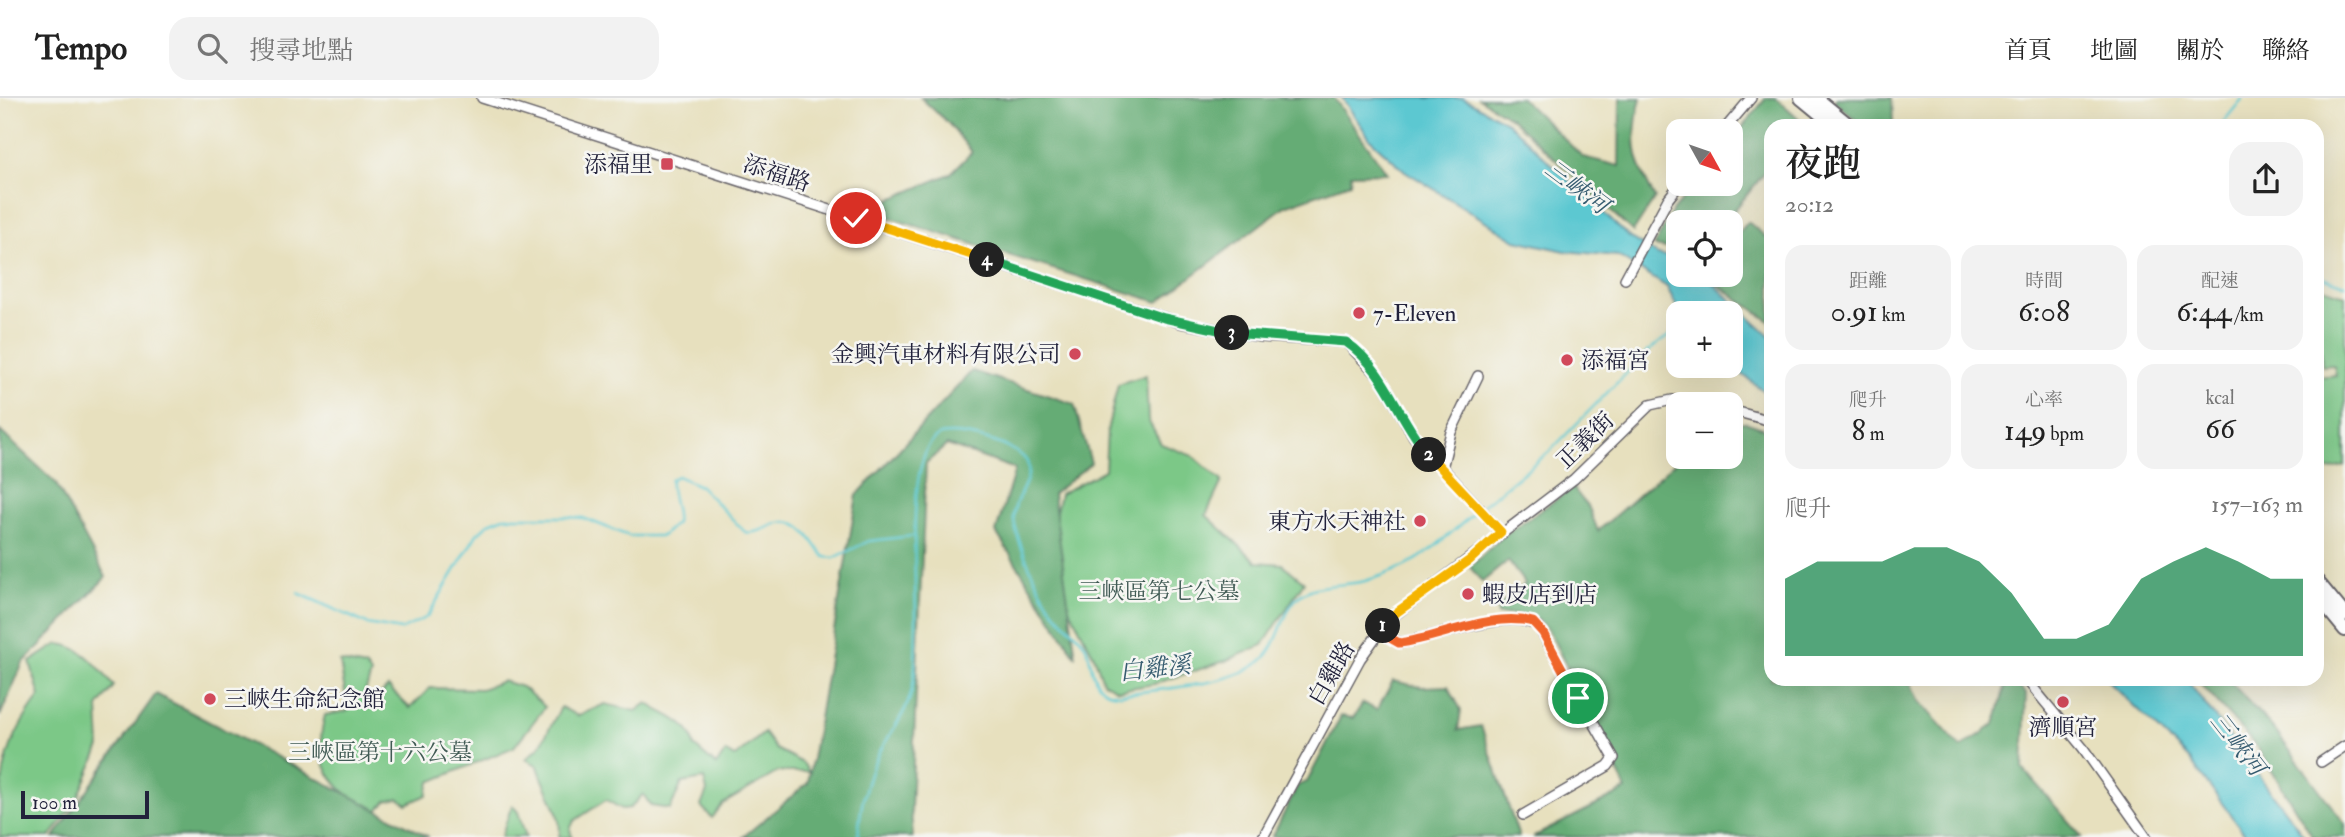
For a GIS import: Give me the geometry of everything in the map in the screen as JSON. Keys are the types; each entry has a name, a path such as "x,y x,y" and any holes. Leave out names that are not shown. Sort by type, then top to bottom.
{"main road":[{"path":"1801,98 1826,119"},
{"path":"1816,98 1842,119"},
{"path":"2324,590 2345,615"},
{"path":"2324,604 2345,630"}],"street":[{"name":"添福路","path":"482,98 1181,323 1261,337 1346,342 1381,377 1414,437 1442,468"},
{"path":"1733,119 1751,98"},
{"path":"1625,279 1672,196"},
{"path":"1478,376 1451,432 1442,468 1501,532"},
{"name":"正義街","path":"1501,532 1574,479 1650,405 1666,401"},
{"path":"1743,413 1764,419"},
{"name":"白雞路","path":"1263,837 1378,631 1397,612 1461,567 1501,532"},
{"path":"1378,631 1399,643 1513,621 1525,620 1539,627 1614,758 1608,766 1523,815"},
{"path":"2032,686 2084,748 2146,837"},
{"path":"2321,762 2345,747"}],"green space":[{"path":"921,98 1334,98 1387,173 1351,174 1350,183 1285,206 1158,302 865,210 950,174 972,152 949,124"},
{"path":"1479,98 1521,98 1583,157 1619,166 1620,98 1641,98 1636,126 1636,150 1642,172 1655,198 1633,232 1512,119"},
{"path":"1766,98 1776,98 1799,119 1764,119 1764,174 1735,210 1673,210 1685,196 1743,196 1743,126"},
{"path":"1837,98 1892,98 1893,119 1855,119 1834,101"},
{"path":"1748,222 1764,235 1764,317 1721,287 1743,287 1743,228"},
{"path":"1666,223 1666,248 1654,246"},
{"path":"2324,288 2345,295 2345,466 2324,471 2324,376 2336,375 2334,365 2324,366"},
{"path":"972,371 1074,404 1091,463 1053,494 1076,657 996,532 1015,469 947,445 926,463 911,809 913,837 743,837 808,783 857,495"},
{"name":"三峽區第七公墓","path":"1146,375 1148,420 1161,444 1193,456 1222,481 1206,515 1257,562 1282,564 1304,582 1263,645 1225,661 1154,684 1118,690 1103,682 1095,658 1069,608 1050,538 1060,494 1105,470 1107,431 1118,384"},
{"path":"1743,422 1764,429 1764,686 1912,686 1918,700 1961,748 1995,724 2005,686 2019,686 2026,694 2023,769 2082,837 1533,837 1626,790 1572,668 1568,669 1550,633 1537,620 1527,616 1498,615 1497,608 1525,584 1508,561 1482,582 1470,567 1503,536 1573,488 1589,508 1598,531 1668,469 1743,469"},
{"path":"0,431 55,482 106,577 23,663 0,716"},
{"path":"58,644 67,645 83,653 114,686 98,707 100,747 77,800 50,837 0,837 1,797 6,763 18,730 40,696 30,662"},
{"name":"三峽區第十六公墓","path":"340,662 366,667 371,674 364,696 373,703 388,687 410,708 430,688 481,689 503,681 522,687 545,707 514,747 430,782 427,795 407,804 399,798 386,801 374,815 337,784 324,762 321,733 325,715 348,711"},
{"path":"1393,681 1421,687 1448,686 1461,710 1458,730 1481,726 1519,837 1272,837 1298,785 1307,782 1341,716 1353,718 1363,703 1377,710"},
{"path":"2202,686 2234,686 2276,732 2345,824 2345,837 2313,837 2257,747"},
{"path":"156,694 429,837 54,837"},
{"name":"三峽區第十六公墓","path":"647,703 683,725 694,746 716,765 726,752 735,757 764,733 776,749 803,763 809,772 778,772 723,804 712,818 701,806 707,791 704,779 682,783 670,809 651,806 643,794 630,808 622,809 606,800 574,821 570,829 572,837 559,837 559,819 538,766 526,759 540,746 561,707 578,716 605,704 636,711"},
{"path":"512,805 518,812 526,837 501,837"}],"water":[{"path":"1342,98 1463,98 1507,122 1629,237 1658,255 1666,256 1666,286 1618,256 1565,251 1516,240 1405,171 1371,140"},
{"path":"1667,287 1717,287 1732,301 1674,301"},
{"path":"1743,311 1764,331 1764,391 1743,375"},
{"path":"2113,686 2191,686 2305,837 2247,837 2189,759"}],"waterway":[{"path":"2226,119 2243,98"},
{"path":"2324,278 2345,285"},
{"name":"白雞溪","path":"1482,506 1550,451 1647,352 1666,338"},
{"name":"白雞溪","path":"858,837 866,785 873,765 902,715 912,691 916,609 916,495 927,448 938,436 972,436 1002,445 1024,458 1028,472 1015,506 1014,520 1025,557 1051,607 1084,643 1097,683 1105,690 1120,694 1199,684 1240,673 1256,665 1268,654 1291,606 1302,594 1316,588 1365,581 1400,568 1426,553 1477,511"},
{"path":"298,593 367,624 401,630 427,617 477,534 489,523 504,517 583,518 629,536 662,536 676,523 671,479 677,476 700,486 745,532 788,522 808,535 825,557 834,558 869,541 912,536"}],"place":[{"name":"添福里","path":"667,164"},
{"name":"7-Eleven","path":"1359,313"},
{"name":"金興汽車材料有限公司","path":"1075,354"},
{"name":"添福宮","path":"1567,360"},
{"name":"東方水天神社","path":"1420,521"},
{"name":"蝦皮店到店","path":"1468,594"},
{"name":"三峽生命紀念館","path":"210,699"},
{"name":"濟順宮","path":"2063,702"}],"route":[{"path":"856,218 1181,323 1220,332 1261,337 1346,342 1363,355 1381,377 1414,437 1501,532 1452,574 1397,612 1378,631 1387,639 1399,643 1485,624 1525,620 1533,622 1543,633 1578,698"}],"water label":[{"name":"三峽河","path":"1577,187"},
{"name":"三峽河","path":"2238,744"}]}
